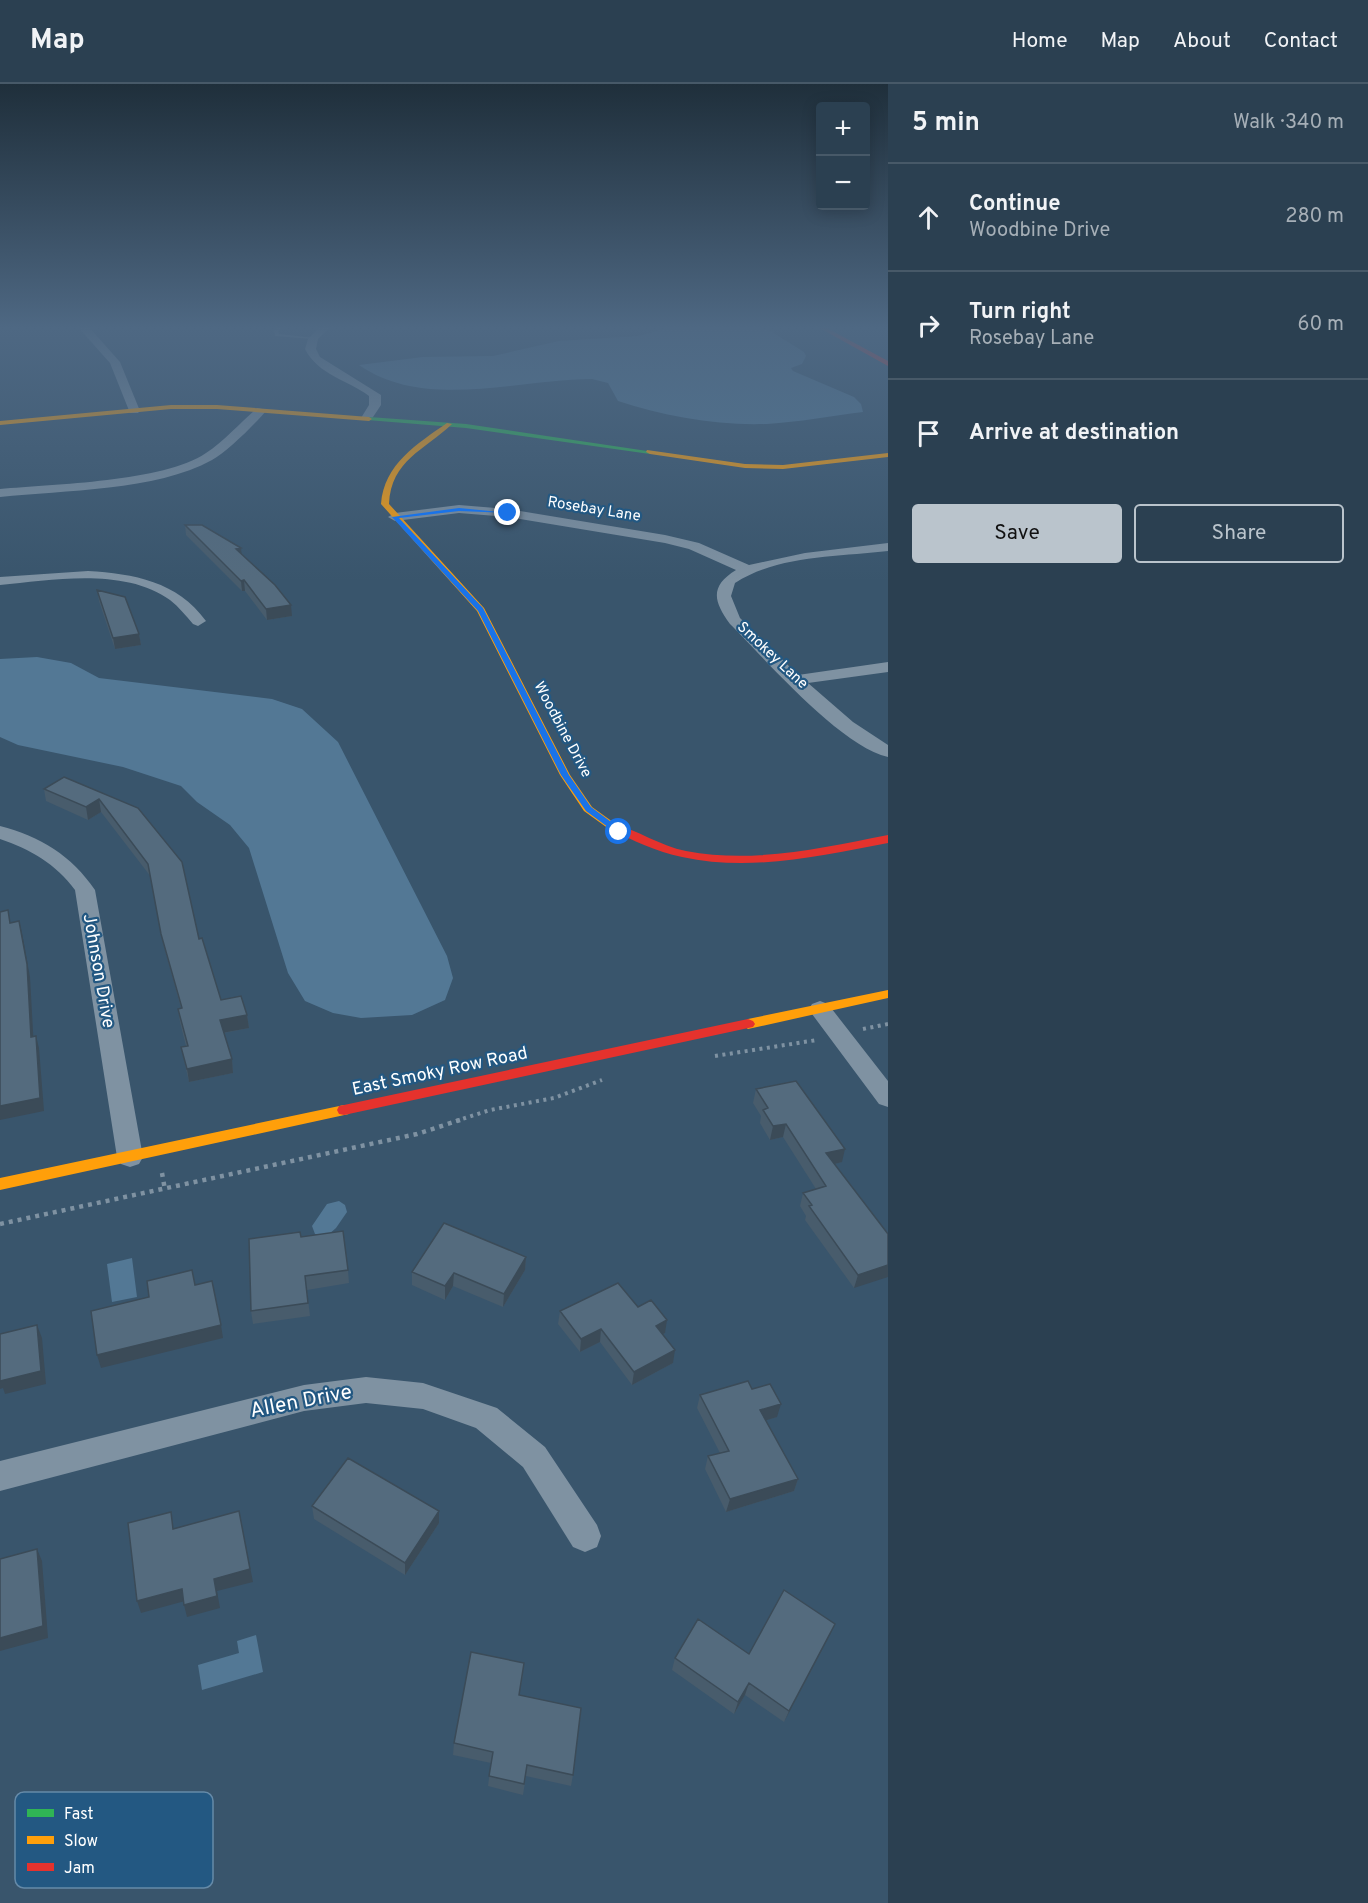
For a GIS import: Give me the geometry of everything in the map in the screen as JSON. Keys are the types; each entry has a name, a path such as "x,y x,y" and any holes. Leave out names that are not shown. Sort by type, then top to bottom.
{"street":[{"path":"0,423 134,411"},
{"path":"0,493 143,478 183,469 210,456 260,411"},
{"path":"273,411 449,424 758,467 783,467 888,454"},
{"path":"367,418 371,411"},
{"name":"Woodbine Drive","path":"449,424 394,471 384,486 382,495 385,504 481,610 565,775 588,809 602,821 635,840 666,851 715,861 777,860 888,839"},
{"name":"Rosebay Lane","path":"395,517 459,509 508,513 666,538 694,546 747,569"},
{"name":"Smokey Lane","path":"888,547 778,562 747,569 725,587 724,607 735,621 844,724 868,742 888,752"},
{"path":"0,580 71,574 126,580 172,595 198,621"},
{"path":"797,680 888,667"},
{"name":"Johnson Drive","path":"0,831 52,854 73,871 85,890 130,1156"},
{"name":"East Smoky Row Road","path":"0,1184 888,994"},
{"path":"820,1009 888,1098"},
{"name":"Allen Drive","path":"0,1476 304,1398 366,1390 423,1396 486,1418 534,1457 585,1536"}],"path":[{"path":"856,1031 888,1024"},
{"path":"704,1058 820,1039"},
{"path":"0,1224 417,1134 490,1110 554,1098 612,1077"}],"water":[{"path":"654,411 863,412 779,423 748,424 710,422"},
{"path":"37,657 71,663 99,678 272,699 302,709 338,742 447,956 453,978 445,1000 412,1015 361,1018 333,1013 305,1001 288,973 249,848 230,825 197,802 181,786 123,767 18,745 0,737 0,659"},
{"path":"339,1201 345,1205 347,1212 336,1228 328,1235 315,1234 312,1226 327,1204"},
{"path":"132,1258 137,1297 112,1302 107,1264"},
{"path":"256,1635 263,1672 202,1690 198,1665 239,1653 237,1641"}],"building":[{"path":"185,525 202,525 241,548 236,549 275,585 291,605 266,609 244,580 241,581"},
{"path":"97,590 125,597 139,634 113,638"},
{"path":"64,777 138,808 182,862 199,939 202,938 221,1000 241,996 247,1015 220,1020 232,1059 187,1069 181,1047 188,1046 178,1009 182,1008 161,934 148,864 99,799 86,807 44,789"},
{"path":"8,910 10,923 19,921 27,964 31,1037 36,1036 40,1098 0,1106 0,912"},
{"path":"796,1081 845,1149 826,1153 888,1234 888,1265 858,1275 809,1206 812,1205 803,1193 826,1186 786,1124 773,1126 763,1110 768,1108 756,1089"},
{"path":"444,1223 526,1257 504,1294 454,1273 445,1286 412,1272"},
{"path":"343,1231 348,1270 305,1276 308,1303 251,1311 249,1239 300,1232 301,1237"},
{"path":"192,1270 195,1285 212,1281 221,1325 97,1355 91,1311 149,1297 147,1281"},
{"path":"618,1283 638,1307 651,1300 667,1320 656,1326 675,1350 634,1372 601,1329 581,1339 560,1311"},
{"path":"37,1325 41,1371 0,1381 0,1334"},
{"path":"748,1381 752,1389 770,1384 781,1404 760,1410 798,1479 730,1499 708,1456 729,1451 700,1395"},
{"path":"348,1458 439,1511 405,1563 312,1506"},
{"path":"239,1511 250,1569 214,1579 217,1596 184,1605 182,1589 137,1601 128,1523 171,1512 173,1529"},
{"path":"37,1549 43,1626 0,1638 0,1559"},
{"path":"784,1590 835,1624 789,1711 749,1683 738,1702 675,1658 698,1619 749,1654"},
{"path":"471,1652 524,1663 519,1695 581,1708 573,1775 527,1765 524,1784 489,1776 493,1752 454,1743"}],"traffic: fast":[{"path":"369,419 466,426 650,452"}],"traffic: slow":[{"path":"0,423 129,411"},
{"path":"266,411 369,419"},
{"path":"449,424 417,448 397,468 390,479 385,504 481,610 565,775 588,809 613,827"},
{"path":"650,452 745,466 783,467 888,455"},
{"path":"748,1024 888,994"},
{"path":"0,1184 344,1110"}],"traffic: jam":[{"path":"613,827 649,844 683,854 716,859 782,858 888,839"},
{"path":"344,1110 748,1024"}],"route":[{"path":"508,513 459,509 395,517 481,610 565,775 588,809 619,832"}]}
